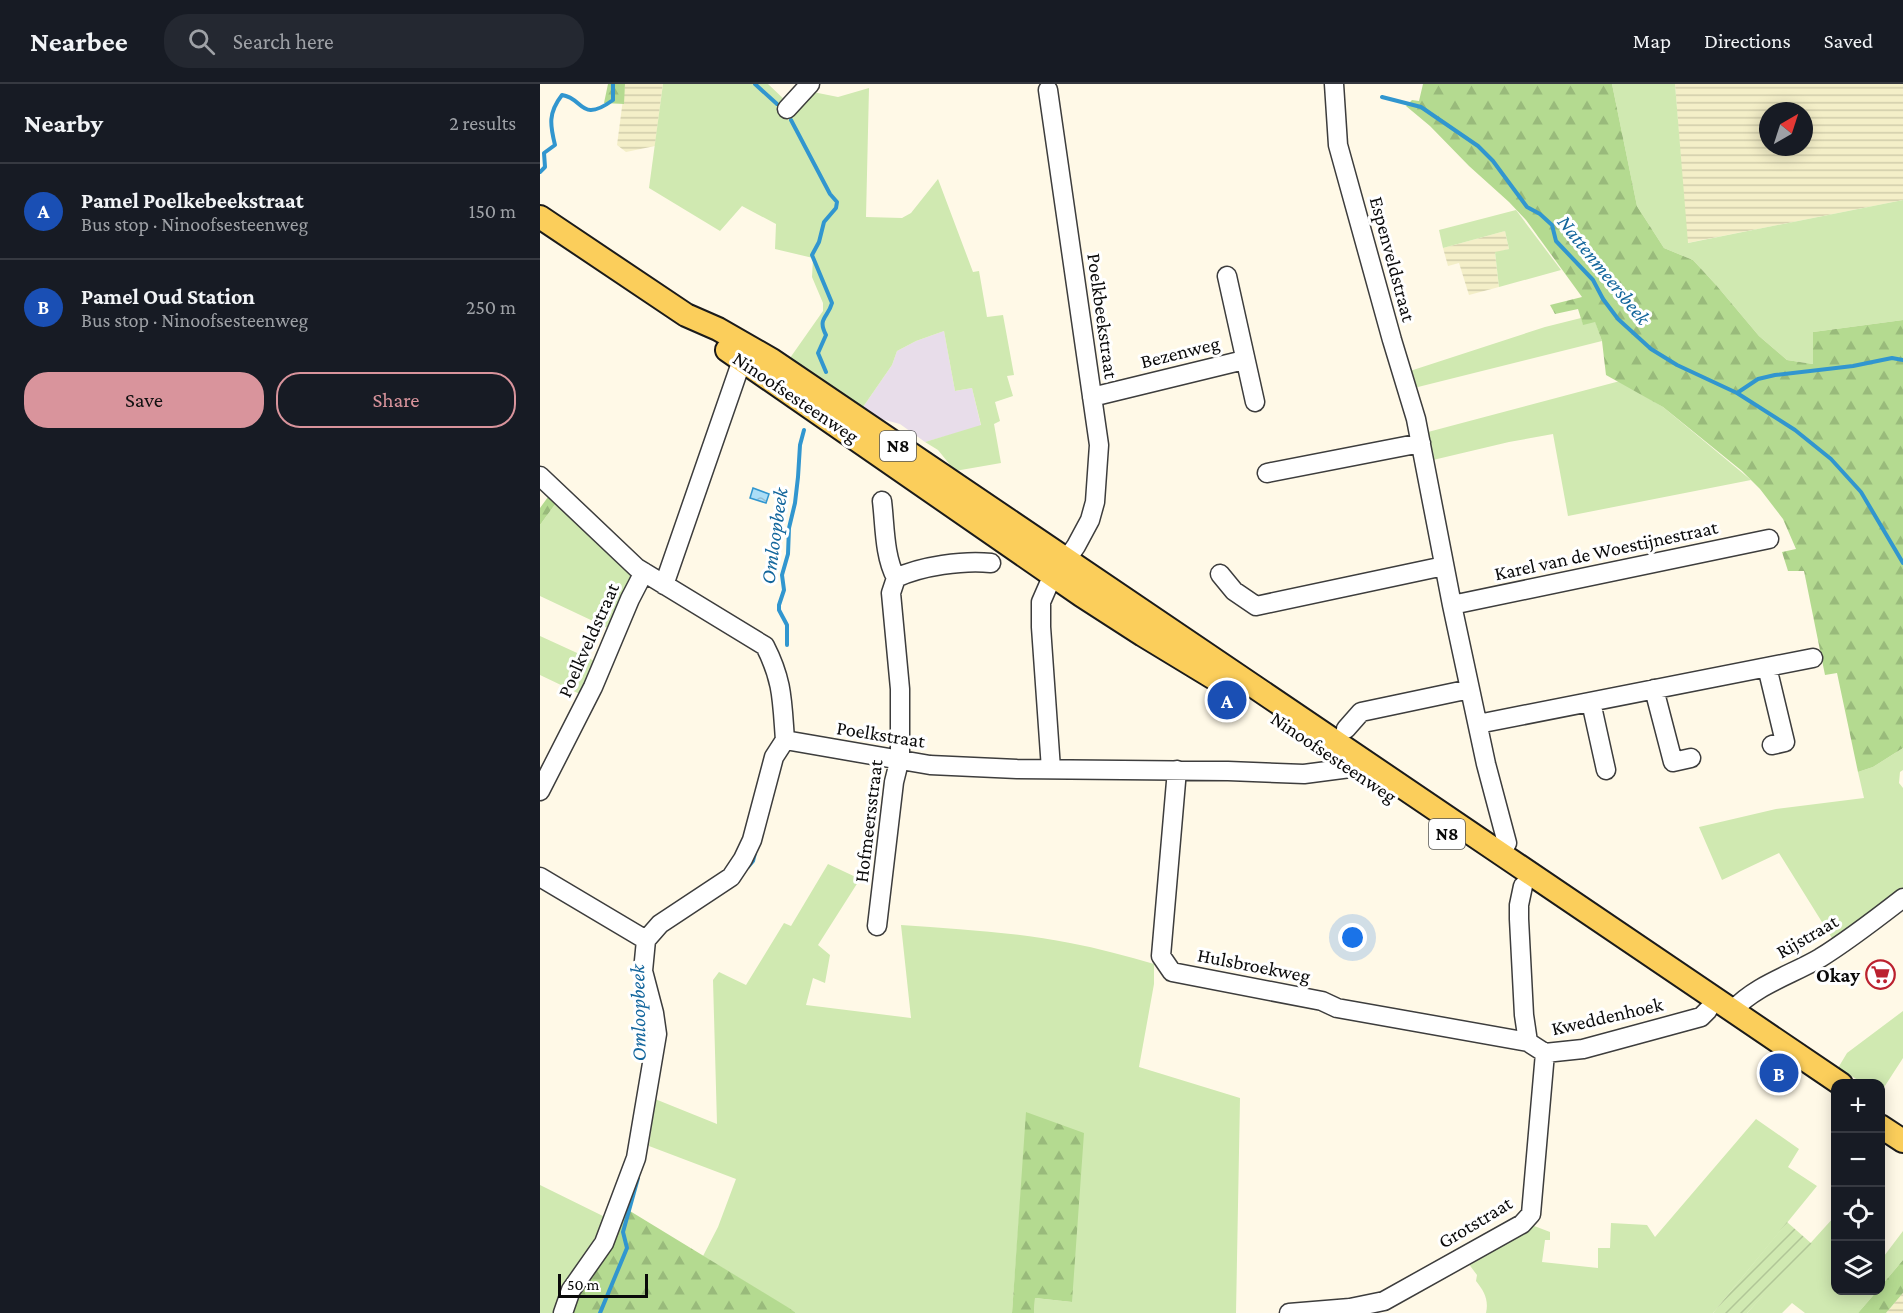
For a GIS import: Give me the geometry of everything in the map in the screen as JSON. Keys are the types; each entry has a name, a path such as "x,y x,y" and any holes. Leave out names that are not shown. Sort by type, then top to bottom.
{"main road":[{"name":"Ninoofsesteenweg","path":"540,217 686,315 718,329 772,360 1061,569 1143,635 1223,684 1350,768 1831,1093"},
{"name":"Ninoofsesteenweg","path":"686,315 703,333 742,360 1501,854 1834,1079"},
{"path":"1885,1112 1903,1123"},
{"path":"1885,1129 1903,1142"}],"street":[{"path":"787,109 810,84"},
{"name":"Espenveldstraat","path":"1334,84 1338,145 1416,419 1420,443"},
{"name":"Poelkbeekstraat","path":"1049,86 1099,445 1095,502 1086,530 1043,595 1040,609 1051,769"},
{"name":"Bezenweg","path":"1227,276 1255,402"},
{"path":"664,585 742,360"},
{"name":"Bezenweg","path":"1092,397 1244,360"},
{"path":"1267,473 1420,443 1470,689 1507,843 1501,854"},
{"path":"540,476 644,572 765,646 775,666 781,688 785,740 774,757 752,840 744,858 731,877 660,924 646,940 643,971 654,1012 657,1034 636,1158 604,1243 571,1290 563,1313"},
{"name":"Hofmeersstraat","path":"878,926 894,782 900,758 900,688 891,592 896,578 891,569 882,501"},
{"name":"Karel van de Woestijnestraat","path":"1452,605 1768,539"},
{"path":"896,578 911,571 976,561 991,562"},
{"path":"1220,574 1234,591 1256,606 1444,566"},
{"name":"Poelkveldstraat","path":"540,791 593,687 630,599 644,572"},
{"path":"1478,724 1813,658"},
{"path":"1767,667 1785,742 1772,745"},
{"path":"1346,729 1361,712 1470,689"},
{"path":"1654,689 1673,762 1691,758"},
{"path":"1590,702 1606,770"},
{"name":"Poelkstraat","path":"785,740 900,758 930,765 1304,774 1350,768"},
{"name":"Hulsbroekweg","path":"1177,771 1161,956 1172,972 1322,1000 1336,1008 1528,1042"},
{"path":"540,877 646,940"},
{"name":"Kweddenhoek","path":"1523,886 1519,919 1523,1004 1528,1042 1545,1053 1583,1048 1701,1017 1708,1010"},
{"name":"Rijstraat","path":"1733,1010 1743,999 1848,940 1903,898"},
{"name":"Grotstraat","path":"1289,1313 1350,1308 1384,1301 1522,1224 1531,1214 1545,1053"}],"shaded area":[{"path":"625,84 663,84 655,146 626,152 617,145"},
{"path":"1675,84 1903,84 1903,200 1687,243"},
{"path":"1505,231 1509,249 1495,253 1499,287 1469,295 1459,263 1448,266 1443,248"},
{"path":"944,331 955,391 972,388 981,426 925,442 900,424 881,419 863,407 892,365 897,351"},
{"path":"1903,1293 1903,1313 1886,1313"}],"green space":[{"path":"608,84 625,84 624,104 604,103"},
{"path":"663,84 768,84 787,102 780,111 788,120 813,92 838,97 869,88 866,217 902,218 911,213 938,179 973,272 979,271 987,317 1003,315 1014,375 1007,376 1013,396 995,402 1000,421 994,424 1001,463 955,471 938,450 925,442 981,425 972,388 955,391 944,331 897,351 892,365 863,407 790,358 823,311 823,303 812,277 813,258 775,249 776,224 742,206 720,231 649,188"},
{"path":"1423,84 1612,84 1637,206 1664,248 1693,260 1759,336 1787,360 1813,364 1813,332 1903,320 1903,748 1873,767 1858,772 1837,673 1825,675 1804,571 1788,571 1782,552 1796,549 1783,519 1760,489 1742,471 1663,407 1606,375 1602,341 1595,322 1583,325 1578,309 1555,314 1550,305 1582,297 1526,220 1430,126 1406,106 1412,100 1419,101"},
{"path":"1612,84 1675,84 1688,243 1903,200 1903,320 1813,332 1813,364 1787,360 1759,336 1693,260 1664,248 1637,206"},
{"path":"1516,210 1561,270 1499,287 1495,252 1509,249 1505,231 1443,248 1439,230"},
{"path":"1581,318 1583,324 1595,321 1602,341 1414,388 1410,371 1545,327"},
{"path":"1620,381 1663,407 1751,480 1568,516 1553,434 1433,460 1428,432"},
{"path":"548,497 556,503 540,525 540,508"},
{"path":"556,503 630,568 633,577 612,630 540,596 540,525"},
{"path":"540,636 599,663 584,696 540,675"},
{"path":"1903,748 1903,770 1900,772 1899,783 1903,788 1903,893 1835,943 1779,853 1722,880 1699,827 1776,809 1864,798 1858,772 1873,767"},
{"path":"828,864 860,879 818,945 830,955 825,983 813,978 806,1005 911,1018 901,925 986,931 1049,939 1154,964 1154,984 1139,1067 1240,1098 1236,1313 1034,1313 1035,1298 1072,1302 1027,1112 1012,1313 796,1313 703,1256 718,1227 736,1179 649,1146 655,1099 717,1124 713,980 719,972 746,985 784,923 791,926"},
{"path":"1903,1011 1903,1058 1885,1086 1885,1079 1856,1079 1838,1068 1847,1053"},
{"path":"1026,1112 1084,1133 1072,1302 1035,1298 1034,1313 1012,1313"},
{"path":"1756,1119 1799,1149 1788,1167 1817,1186 1713,1313 1486,1313 1485,1296 1476,1281 1477,1275 1468,1263 1529,1224 1550,1232 1550,1240 1545,1240 1542,1262 1598,1268 1598,1248 1610,1248 1611,1223 1647,1225 1655,1237"},
{"path":"540,1185 609,1219 559,1313 540,1313"},
{"path":"625,1208 789,1308 796,1313 569,1313"},
{"path":"1831,1220 1831,1295 1874,1295 1858,1313 1805,1313 1792,1303 1782,1313 1747,1313"},
{"path":"1787,1222 1812,1244 1747,1313 1713,1313"},
{"path":"1903,1231 1903,1260 1885,1281 1885,1255"},
{"path":"1903,1260 1903,1293 1886,1313 1858,1313 1874,1295 1885,1295 1885,1281"}],"water":[{"path":"753,488 769,494 766,503 750,498"}],"waterway":[{"path":"540,172 545,167 544,153 555,145 551,119 557,101 562,95 575,100 583,108 594,110 613,100 613,84"},
{"name":"Omloopbeek","path":"755,84 777,104"},
{"name":"Nattenmeersbeek","path":"1382,97 1421,107 1478,146 1493,161 1527,207 1540,214 1552,225 1556,241 1593,280 1603,299 1618,319 1651,349 1677,365 1737,393 1795,430 1831,459 1861,492 1903,563"},
{"name":"Omloopbeek","path":"791,120 830,194 837,202 836,208 824,222 819,242 812,255 832,303 823,321 826,335 818,353 826,372"},
{"path":"1737,393 1758,379 1775,375 1853,366 1892,358 1903,360"},
{"name":"Omloopbeek","path":"787,645 787,625 779,610 779,605 784,590 782,575 788,554 789,528 795,503 800,445 804,430"},
{"name":"Omloopbeek","path":"748,867 755,853"},
{"name":"Omloopbeek","path":"600,1313 627,1248 623,1232 638,1178"}],"place":[{"name":"Pamel Poelkebeekstraat","path":"1227,700"},
{"name":"Okay","path":"1881,975"},
{"name":"Pamel Oud Station","path":"1779,1073"}]}
